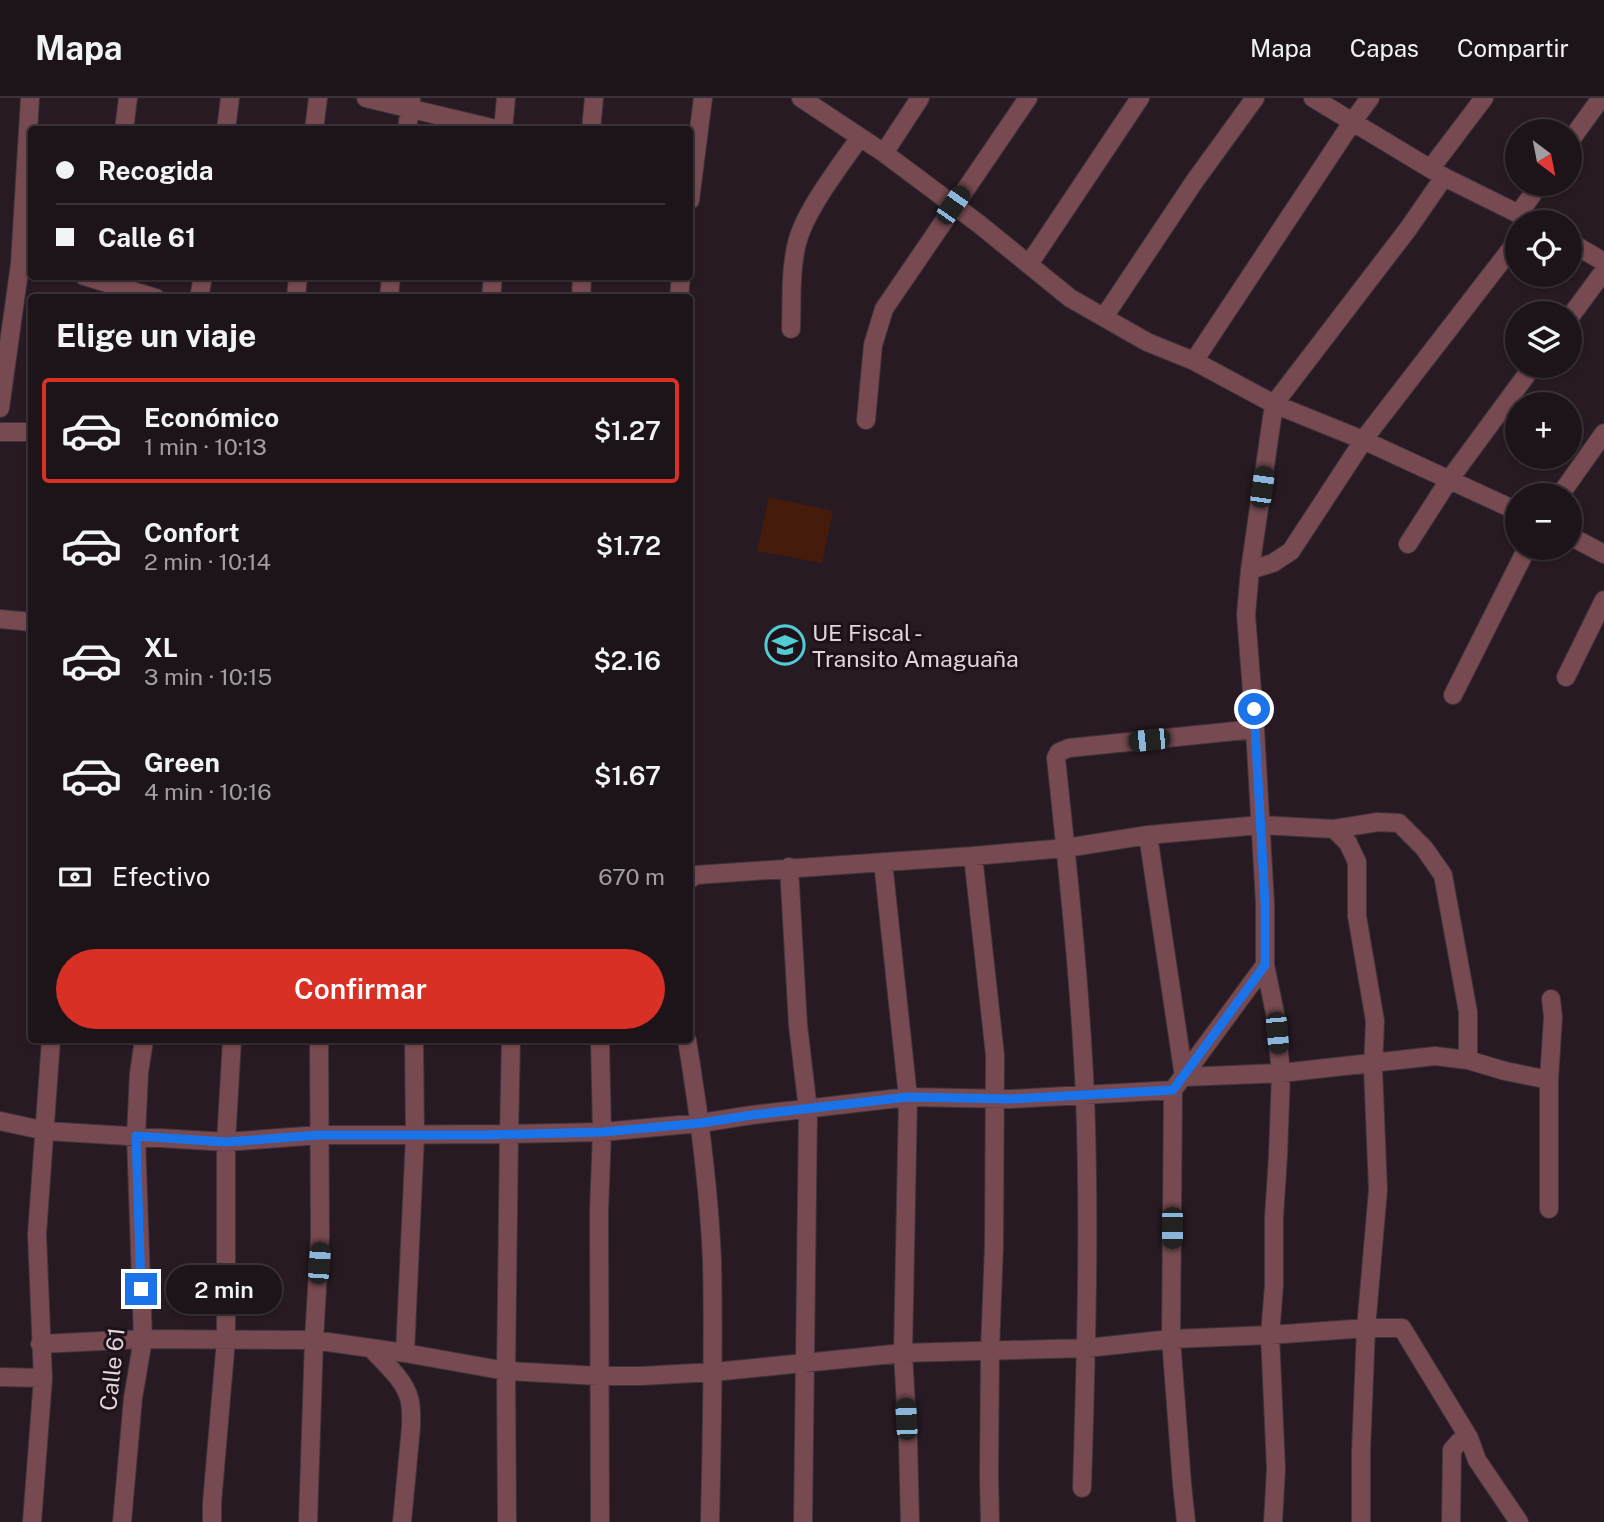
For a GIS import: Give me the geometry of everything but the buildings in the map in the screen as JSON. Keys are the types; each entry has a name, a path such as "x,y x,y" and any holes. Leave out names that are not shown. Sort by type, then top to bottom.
{"street":[{"path":"29,126 30,98"},
{"path":"124,126 128,98"},
{"path":"226,126 230,98"},
{"path":"314,126 318,98"},
{"path":"366,98 410,104 488,126"},
{"path":"502,126 506,98"},
{"path":"591,126 594,98"},
{"path":"693,153 703,98"},
{"path":"884,153 920,98"},
{"path":"866,420 873,345 884,309 1028,98"},
{"path":"1029,264 1140,98"},
{"path":"1104,317 1194,182 1255,98"},
{"path":"1313,98 1438,173 1511,210"},
{"path":"1194,361 1370,98"},
{"path":"1273,1522 1276,1469 1270,1335 1281,1073 1275,1013 1265,965 1261,825 1245,615 1274,404 1408,229 1438,173 1484,98"},
{"path":"1582,124 1601,98"},
{"path":"807,100 884,153 1070,298 1147,342 1194,361 1274,404 1363,440 1505,506"},
{"path":"407,126 410,104"},
{"path":"791,329 791,286 797,241 812,208 860,137"},
{"path":"0,408 26,265 28,182"},
{"path":"1582,249 1604,262"},
{"path":"1250,569 1273,563 1291,551 1363,440 1505,257"},
{"path":"1582,301 1604,271"},
{"path":"106,280 122,293"},
{"path":"1408,544 1449,480 1525,378"},
{"path":"0,432 28,432"},
{"path":"1568,483 1604,433"},
{"path":"1582,542 1604,554"},
{"path":"1453,695 1521,560"},
{"path":"1566,677 1604,600"},
{"path":"0,620 28,622"},
{"path":"1082,1488 1087,1348 1085,1096 1077,964 1056,758 1059,752 1069,748 1255,729"},
{"path":"693,876 1066,848 1147,835 1261,825 1334,829 1378,822 1399,823 1424,848 1443,875 1468,1012 1468,1060"},
{"path":"1334,829 1348,843 1357,862 1357,916 1375,1021 1378,1190 1366,1328 1361,1522"},
{"path":"1147,835 1178,1083 1171,1339 1186,1522"},
{"path":"973,856 995,1055 990,1522"},
{"path":"883,862 908,1097 903,1353 910,1522"},
{"path":"789,867 798,1025 808,1110 803,1522"},
{"path":"1178,1083 1265,965"},
{"path":"1549,1209 1549,1080 1553,1017 1551,999"},
{"path":"32,1522 43,1378 37,1234 51,1043"},
{"name":"Calle 61","path":"122,1522 133,1398 143,1339 136,1136 139,1073 144,1043"},
{"path":"212,1522 226,1340 226,1142 232,1043"},
{"path":"308,1522 320,1237 319,1043"},
{"path":"405,1353 415,1136 414,1043"},
{"path":"507,1522 506,1371 511,1043"},
{"path":"600,1043 603,1132 599,1211 600,1522"},
{"path":"688,1043 701,1123 712,1259 710,1522"},
{"path":"0,1121 46,1131 226,1142 319,1135 509,1135 603,1132 701,1123 908,1097 994,1100 1085,1096 1178,1083 1435,1056 1468,1060 1549,1080"},
{"path":"40,1344 143,1339 314,1340 506,1371 640,1376 713,1373 903,1353 1087,1348 1171,1339 1402,1328 1469,1438 1477,1460 1519,1522"},
{"path":"372,1348 409,1396 411,1427 402,1522"},
{"path":"0,1377 43,1378"},
{"path":"1451,1522 1452,1450 1459,1442 1469,1438"}],"shaded area":[{"path":"769,497 833,511 822,563 757,551"}],"place":[{"name":"UE Fiscal - Transito Amaguaña","path":"785,645"}],"route":[{"path":"141,1289 136,1136 226,1142 319,1135 603,1132 701,1123 908,1097 994,1100 1173,1090 1265,965 1265,903 1254,709"}]}
